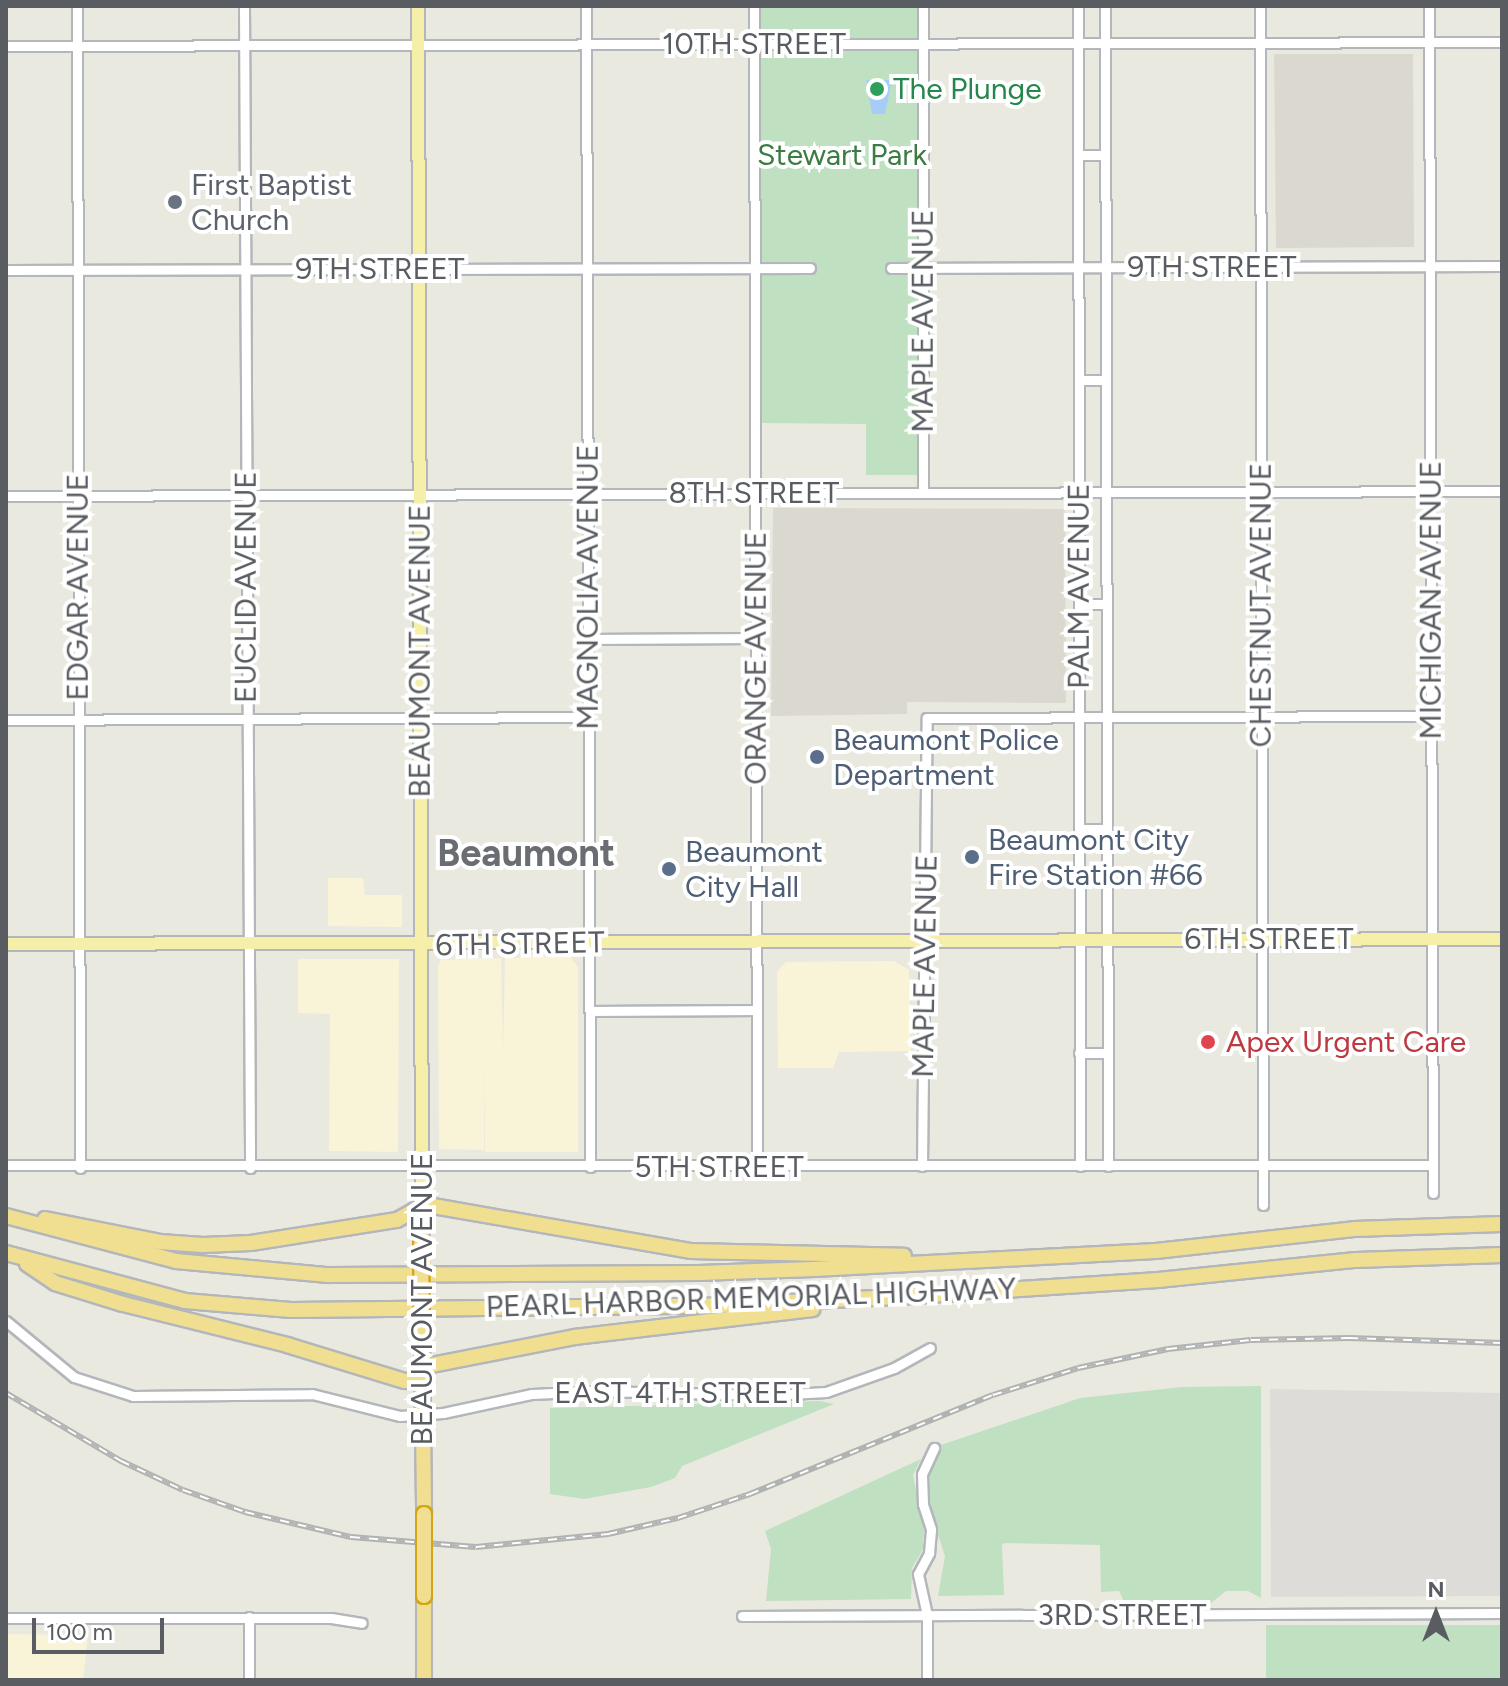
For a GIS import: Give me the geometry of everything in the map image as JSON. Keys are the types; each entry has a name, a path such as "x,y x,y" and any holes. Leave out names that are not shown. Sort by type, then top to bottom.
{"highway":[{"path":"6,1213 114,1234 203,1245 251,1243 397,1220 422,1206 690,1251 885,1253 936,1260"},
{"name":"BEAUMONT AVENUE","path":"422,1206 424,1680"},
{"name":"PEARL HARBOR MEMORIAL HIGHWAY","path":"6,1213 176,1261 328,1275 699,1273 1156,1251 1354,1229 1502,1224"},
{"path":"11,1255 66,1287 275,1341 405,1381 575,1337 897,1297"},
{"name":"PEARL HARBOR MEMORIAL HIGHWAY","path":"11,1255 185,1301 291,1310 701,1306 1158,1280 1356,1260 1502,1255"}],"main road":[{"name":"BEAUMONT AVENUE","path":"418,6 422,1206"},
{"name":"6TH STREET","path":"6,944 1502,939"}],"street":[{"name":"EDGAR AVENUE","path":"77,6 80,1168"},
{"name":"EUCLID AVENUE","path":"244,6 250,1168"},
{"name":"MAGNOLIA AVENUE","path":"586,6 590,1167"},
{"name":"ORANGE AVENUE","path":"754,6 757,1167"},
{"name":"MAPLE AVENUE","path":"923,6 923,493"},
{"name":"PALM AVENUE","path":"1078,6 1080,1166"},
{"name":"PALM AVENUE","path":"1105,6 1108,1166"},
{"name":"CHESTNUT AVENUE","path":"1260,6 1263,1205"},
{"name":"MICHIGAN AVENUE","path":"1429,6 1433,1193"},
{"name":"10TH STREET","path":"6,46 1502,42"},
{"path":"1079,155 1105,155"},
{"name":"9TH STREET","path":"891,268 1502,266"},
{"name":"9TH STREET","path":"6,270 810,268"},
{"path":"1079,380 1105,380"},
{"name":"8TH STREET","path":"6,496 1502,491"},
{"path":"1079,604 1106,604"},
{"path":"588,639 755,638"},
{"path":"1079,717 1432,716"},
{"path":"6,720 589,717"},
{"name":"MAPLE AVENUE","path":"922,1166 927,718 1079,717"},
{"path":"1079,829 1107,829"},
{"path":"590,1011 756,1010"},
{"path":"1079,1053 1108,1053"},
{"name":"5TH STREET","path":"6,1165 250,1168 1433,1165"},
{"name":"EAST 4TH STREET","path":"6,1321 74,1377 133,1396 312,1394 400,1416 422,1415 532,1394 596,1391 772,1395 826,1392 894,1368 930,1348"},
{"path":"927,1680 927,1615 918,1574 929,1553 931,1529 921,1484 934,1448"},
{"name":"3RD STREET","path":"742,1616 1502,1613"},
{"path":"249,1617 249,1680"},
{"path":"6,1618 331,1618 362,1623"}],"shaded area":[{"path":"1274,54 1413,54 1414,247 1276,248"},
{"path":"773,508 1065,509 1066,703 907,702 907,714 771,716"},
{"path":"328,878 363,878 365,895 402,895 402,927 328,926"},
{"path":"570,957 578,967 578,1152 485,1152 484,1054 484,1150 439,1149 438,966 441,960 501,958 503,1054 505,958"},
{"path":"298,959 399,959 398,1152 329,1151 330,1014 298,1013"},
{"path":"894,961 909,970 911,1051 839,1052 833,1068 778,1068 777,972 786,962"},
{"path":"1270,1389 1502,1393 1502,1596 1271,1597"},
{"path":"6,1634 88,1635 83,1680 6,1680"}],"green space":[{"name":"Stewart Park","path":"758,6 925,6 921,475 866,475 866,424 760,423"},
{"path":"1261,1386 1261,1598 1248,1591 1226,1591 1211,1603 1125,1604 1119,1591 1101,1592 1100,1545 1007,1543 1002,1544 1004,1595 938,1596 945,1556 928,1504 929,1475 941,1445 1080,1398 1182,1387"},
{"path":"819,1401 834,1404 682,1466 675,1478 651,1487 584,1499 550,1494 550,1408"},
{"path":"921,1459 913,1475 924,1531 923,1549 912,1568 911,1599 766,1601 771,1549 765,1531"},
{"path":"1266,1625 1502,1625 1502,1680 1266,1680"}],"water":[{"path":"866,80 892,80 885,114 872,114"}],"railway":[{"path":"6,1393 121,1461 183,1490 245,1512 351,1537 476,1547 608,1534 678,1518 750,1494 993,1395 1078,1368 1168,1349 1251,1340 1349,1338 1502,1343"}],"place":[{"name":"The Plunge","path":"877,89"},
{"name":"First Baptist Church","path":"175,202"},
{"name":"Beaumont Police Department","path":"817,757"},
{"name":"Beaumont City Fire Station #66","path":"972,857"},
{"name":"Beaumont City Hall","path":"669,869"},
{"name":"Apex Urgent Care","path":"1208,1042"}],"district":[{"name":"Beaumont","path":"526,854"}]}
